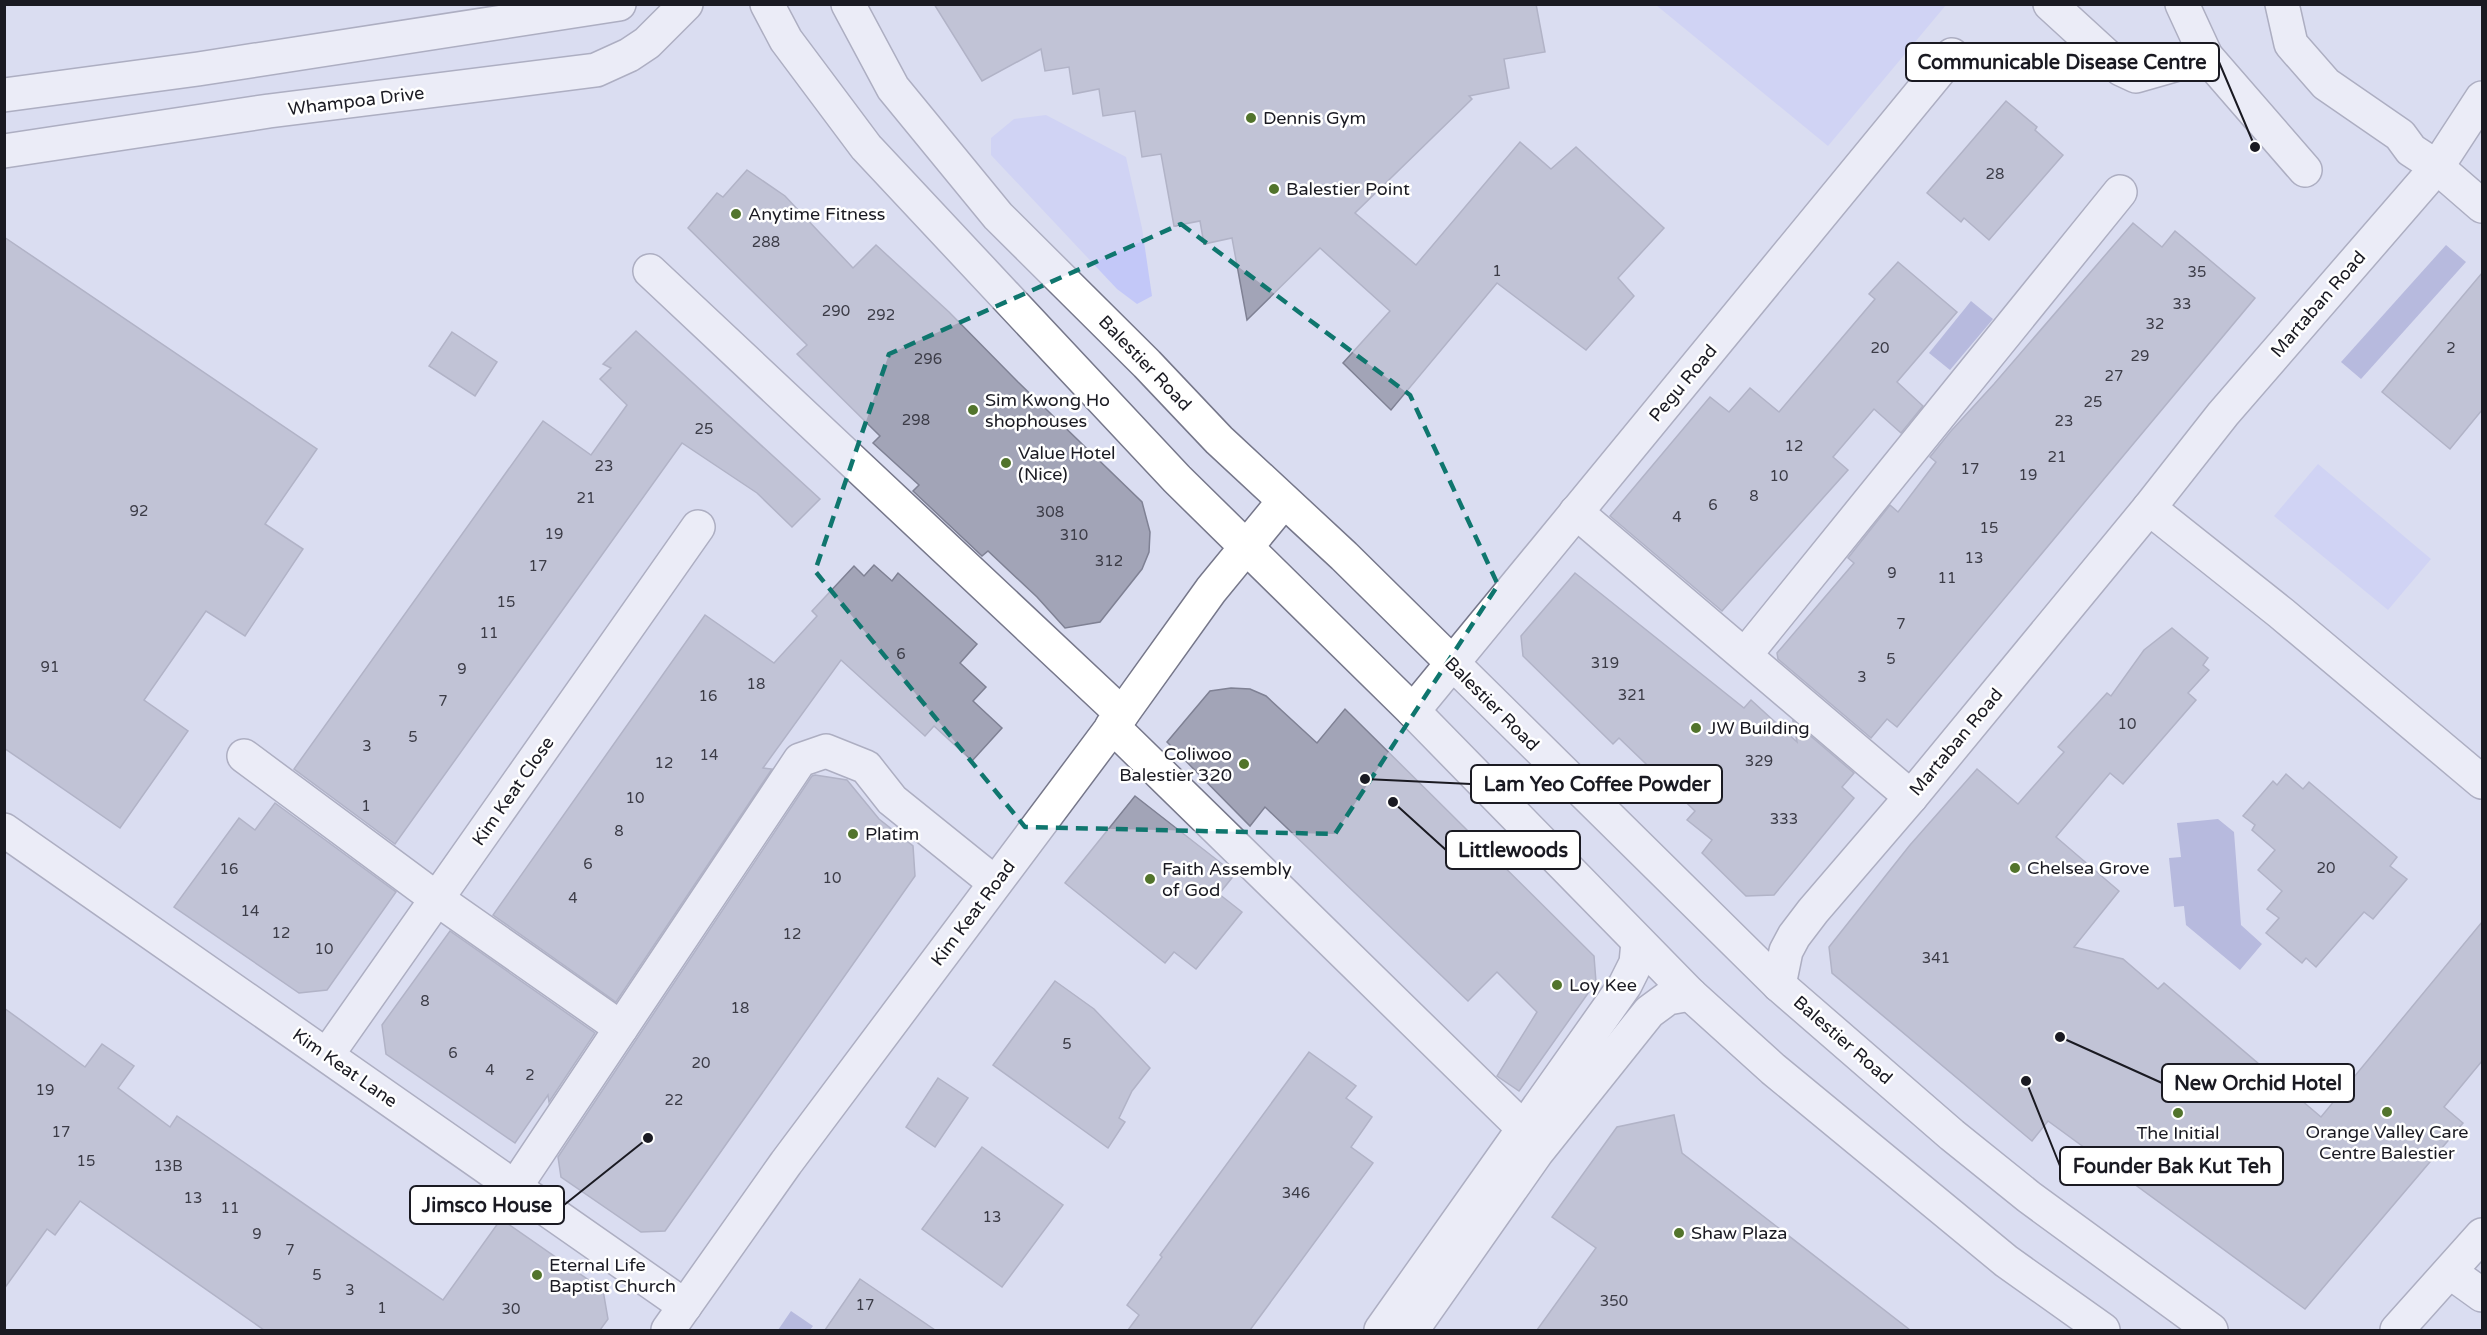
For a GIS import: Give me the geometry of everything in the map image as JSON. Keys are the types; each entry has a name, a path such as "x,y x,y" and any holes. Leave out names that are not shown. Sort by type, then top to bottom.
{"street":[{"path":"4,95 198,69 619,4"},
{"name":"Whampoa Drive","path":"4,151 269,111 596,70 629,55 647,43 686,4"},
{"path":"767,4 786,40 866,147 1178,479 1413,711 1690,994 1773,1069 2006,1261 2103,1330"},
{"name":"Balestier Road","path":"848,4 893,88 998,216 1147,364 1219,440 1344,556 1779,985 1952,1135 2029,1197 2211,1330"},
{"path":"2050,4 2121,69 2136,76 2206,56"},
{"path":"2182,4 2206,56 2305,170"},
{"path":"2282,4 2290,44 2326,84 2400,135 2411,150 2437,166 2482,206"},
{"name":"Pegu Road","path":"1413,711 1473,634 1952,55"},
{"name":"Martaban Road","path":"1779,985 1786,951 1794,936 2150,508 2223,414 2437,166 2482,98"},
{"path":"1745,655 2120,192"},
{"path":"650,271 1117,720 1523,1128"},
{"name":"Kim Keat Road","path":"676,1318 774,1179 1117,720 1211,590 1284,501"},
{"path":"2150,508 2281,613 2482,782"},
{"path":"1576,512 1911,797"},
{"name":"Kim Keat Close","path":"327,1055 698,527"},
{"path":"515,1187 800,760 826,751 866,767 892,800 995,883"},
{"path":"244,756 437,899 621,1028"},
{"name":"Kim Keat Lane","path":"4,830 515,1187 676,1318"},
{"path":"1381,1330 1625,985 1635,963 1638,942"},
{"path":"1412,1330 1537,1152 1649,1012 1668,998 1690,994"},
{"path":"2397,1330 2482,1235"},
{"path":"2450,1272 2482,1295"}],"highlighted area":[{"path":"1181,224 1410,395 1498,585 1335,834 1025,827 815,571 889,354"}],"shaded area":[{"path":"1656,5 1946,5 1828,146"},
{"path":"1046,115 1126,157 1142,228 1152,296 1137,304 1117,289 991,155 991,138 1014,119"},
{"path":"2446,245 2466,262 2361,379 2341,362"},
{"path":"1971,301 1993,319 1950,370 1929,353"},
{"path":"2318,464 2431,559 2388,610 2274,516"},
{"path":"2218,819 2234,832 2241,925 2262,944 2240,970 2186,925 2184,906 2174,907 2169,858 2181,857 2177,823"},
{"path":"791,1311 813,1326 810,1330 778,1330"}],"building":[{"name":"Balestier Point","path":"934,4 1536,4 1545,52 1504,59 1509,88 1469,96 1472,99 1355,213 1416,265 1520,142 1551,169 1576,147 1664,228 1618,278 1634,296 1586,350 1497,283 1391,410 1343,363 1390,311 1320,248 1247,320 1232,238 1204,244 1200,221 1174,226 1161,154 1142,157 1135,111 1103,116 1099,89 1073,94 1069,67 1045,71 1041,49 982,81"},
{"path":"2006,101 2037,127 2035,130 2063,155 1989,240 1964,218 1961,222 1927,193"},
{"path":"747,170 785,196 853,268 876,245 949,312 1142,502 1150,532 1149,552 1142,569 1100,622 1065,628 1037,597 988,551 982,556 913,491 919,485 873,443 880,436 797,354 807,345 688,228 717,193 723,197"},
{"path":"2133,223 2162,247 2175,231 2255,298 1897,727 1887,719 1871,738 1778,659 1777,653 1854,563 1848,558 1890,505 1898,512 1936,462 1930,457 1951,431"},
{"path":"4,237 317,449 265,524 303,549 245,636 206,611 144,700 188,731 120,828 4,748"},
{"path":"1898,262 1957,312 1897,382 1923,406 1901,433 1874,409 1833,457 1848,470 1722,611 1610,516 1710,397 1729,412 1750,388 1779,412 1875,299 1869,294"},
{"path":"2482,273 2482,410 2450,449 2382,392"},
{"path":"636,331 820,499 792,527 757,493 682,443 395,844 294,769 543,421 591,455 627,405 600,379 611,368 603,364"},
{"path":"452,332 497,362 475,396 429,366"},
{"path":"874,565 892,581 898,573 977,644 960,663 986,687 973,701 1002,728 972,761 934,726 925,736 841,660 763,768 772,769 616,1002 493,915 705,615 774,663 817,616 812,611 854,566 864,576"},
{"path":"1575,573 1744,708 1751,700 1797,742 1793,721 1854,773 1842,787 1854,798 1774,895 1746,896 1702,853 1712,840 1687,820 1695,811 1619,738 1613,744 1523,656 1521,636"},
{"path":"2172,628 2208,658 2203,665 2209,670 2188,693 2196,700 2123,784 2110,773 2056,837 2119,891 2074,947 2123,959 2158,989 2164,983 2321,1117 2482,922 2482,1061 2444,1107 2463,1123 2305,1309 2048,1121 2032,1141 1832,973 1829,947 1910,845 1977,769 2018,804 2064,752 2058,747 2107,693 2111,696 2144,650"},
{"path":"1231,688 1250,689 1266,696 1317,743 1345,709 1594,956 1596,982 1519,1091 1497,1076 1537,1012 1497,972 1468,1001 1265,807 1250,826 1167,742 1210,691"},
{"path":"2286,774 2303,789 2309,782 2397,857 2390,866 2407,879 2373,919 2364,912 2316,967 2306,958 2302,963 2266,933 2279,918 2267,909 2282,891 2258,870 2275,850 2252,830 2255,825 2243,816 2273,781 2277,785"},
{"path":"812,776 847,780 879,819 913,846 915,876 665,1231 641,1232 561,1177 558,1157"},
{"name":"Faith Assembly of God","path":"1135,796 1235,874 1219,894 1242,912 1196,969 1174,952 1165,963 1065,883"},
{"path":"275,803 396,892 327,990 299,993 174,907 239,818 255,830"},
{"path":"450,931 595,1033 549,1102 548,1095 515,1143 386,1054 382,1025"},
{"path":"1055,981 1094,1009 1150,1068 1132,1091 1119,1118 1125,1122 1108,1148 993,1065"},
{"path":"4,1008 85,1067 102,1044 134,1066 118,1088 170,1127 177,1116 443,1300 501,1219 603,1290 608,1319 600,1330 264,1330 80,1201 55,1235 47,1229 4,1289"},
{"path":"1309,1052 1356,1086 1346,1098 1372,1117 1351,1147 1373,1163 1250,1330 1128,1330 1139,1315 1127,1305 1162,1257 1160,1255"},
{"path":"938,1078 968,1098 935,1147 906,1127"},
{"name":"Shaw Plaza","path":"1674,1115 1682,1153 1910,1330 1537,1330 1596,1248 1552,1217 1617,1127"},
{"path":"982,1147 1063,1205 1002,1287 922,1229"},
{"path":"860,1279 935,1330 825,1330"}],"place":[{"name":"Dennis Gym","path":"1251,118"},
{"name":"Communicable Disease Centre","path":"2255,147"},
{"name":"Balestier Point","path":"1274,189"},
{"name":"Anytime Fitness","path":"736,214"},
{"name":"Sim Kwong Ho shophouses","path":"973,410"},
{"name":"Value Hotel (Nice)","path":"1006,463"},
{"name":"JW Building","path":"1696,728"},
{"name":"Coliwoo Balestier 320","path":"1244,764"},
{"name":"Lam Yeo Coffee Powder","path":"1365,779"},
{"name":"Littlewoods","path":"1393,802"},
{"name":"Platim","path":"853,834"},
{"name":"Chelsea Grove","path":"2015,868"},
{"name":"Faith Assembly of God","path":"1150,879"},
{"name":"Loy Kee","path":"1557,985"},
{"name":"New Orchid Hotel","path":"2060,1037"},
{"name":"Founder Bak Kut Teh","path":"2026,1081"},
{"name":"Orange Valley Care Centre Balestier","path":"2387,1112"},
{"name":"The Initial","path":"2178,1113"},
{"name":"Jimsco House","path":"648,1138"},
{"name":"Shaw Plaza","path":"1679,1233"},
{"name":"Eternal Life Baptist Church","path":"537,1275"}]}
